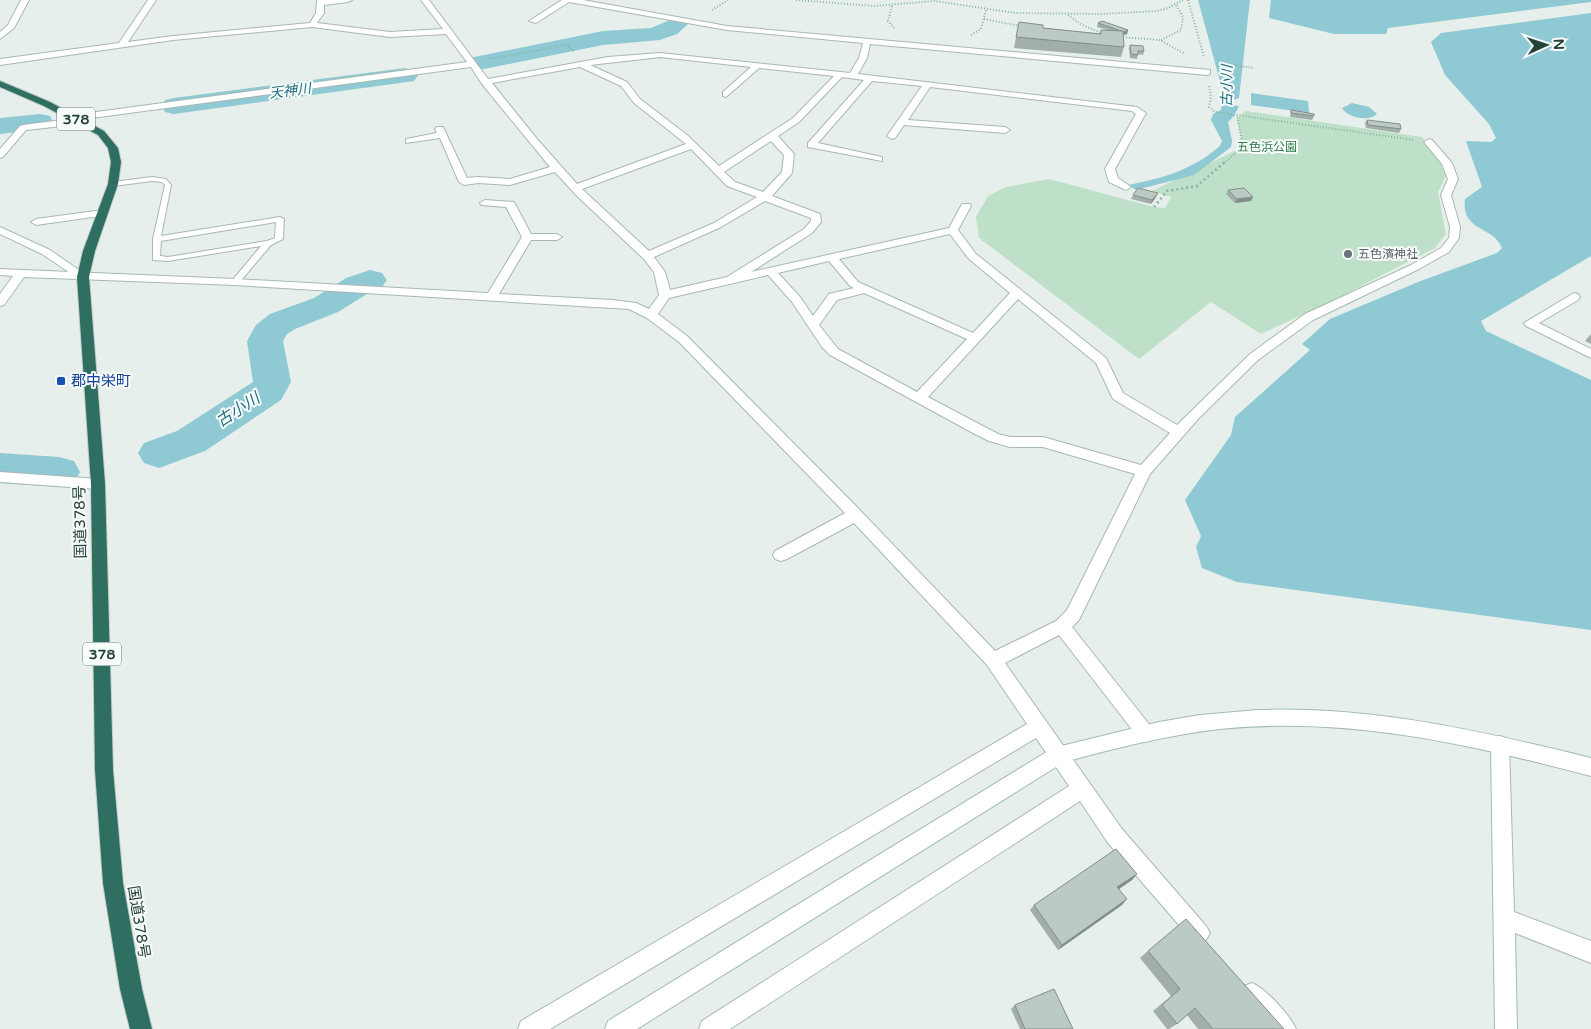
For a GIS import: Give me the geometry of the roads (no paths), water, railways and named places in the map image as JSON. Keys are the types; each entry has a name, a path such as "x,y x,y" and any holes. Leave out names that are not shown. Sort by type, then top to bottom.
{"highway":[{"name":"国道378号","path":"0,84 47,104 101,133 113,148 116,162 113,184 88,251 83,277 98,484 104,770 113,883 130,989 141,1029"}],"street":[{"path":"0,37 15,19 25,0"},
{"path":"122,45 152,0"},
{"path":"312,25 320,13 321,2 348,0"},
{"path":"425,0 528,137 576,188 656,267 663,280 665,295"},
{"path":"533,21 568,0 726,28 1207,72"},
{"path":"0,62 122,45 312,25 404,35 448,31"},
{"path":"852,76 863,58 867,41"},
{"path":"485,82 608,58 660,55 756,67 928,84 1134,109 1141,113 1110,169 1113,180 1126,187"},
{"path":"0,155 23,128 473,63"},
{"path":"581,64 624,84 637,101 693,145 731,184 766,198 810,212 816,216 816,222 808,231 732,279"},
{"path":"726,94 756,67"},
{"path":"719,172 796,120 840,75"},
{"path":"870,78 811,145 879,159"},
{"path":"892,136 928,84"},
{"path":"902,122 1005,130"},
{"path":"409,141 441,132 464,182 478,180 510,182 557,168"},
{"path":"646,256 685,242 766,198 783,180 789,168 789,154 782,143 773,137"},
{"path":"993,660 1062,626 1074,615 1144,471 1179,432 1254,357 1309,317 1415,267 1445,250 1454,238 1455,227 1446,195 1453,179 1447,163 1429,142"},
{"path":"576,188 693,145"},
{"path":"485,203 510,204 527,237"},
{"path":"651,315 665,295 953,230 966,206"},
{"path":"36,222 103,213"},
{"path":"0,230 46,252 83,277"},
{"path":"953,230 972,256 1102,361 1118,396 1179,432"},
{"path":"527,237 557,237"},
{"path":"491,298 527,237"},
{"path":"831,257 854,284 975,338"},
{"path":"770,270 796,300 826,344 834,352 919,398 994,438 1010,442 1043,442 1144,471"},
{"path":"0,272 235,282 613,304 632,306 651,315 683,339 856,515 993,660 1038,727 1060,754 1115,836 1210,947"},
{"path":"0,302 22,272"},
{"path":"813,325 833,297 865,289"},
{"path":"919,398 1017,292"},
{"path":"1574,296 1530,322 1591,354"},
{"path":"0,477 98,484"},
{"path":"781,555 856,515"},
{"path":"1062,626 1146,734"},
{"path":"616,1029 1060,754 1146,734 1219,721 1298,718 1374,722 1500,744 1591,767"},
{"path":"530,1029 1038,727"},
{"path":"1500,744 1506,1029"},
{"path":"710,1029 1082,789"},
{"path":"1503,918 1591,952"},
{"path":"1241,982 1285,1029"}],"lane":[{"path":"113,184 152,179 164,180 168,185 157,239 156,258 168,259 268,243 279,239 280,219 157,239"},
{"path":"235,282 268,243"}],"water":[{"path":"1198,0 1250,0 1239,98 1230,101 1231,105 1239,106 1234,116 1228,122 1232,141 1231,147 1194,175 1136,190 1128,185 1166,176 1188,167 1220,146 1222,141 1211,120 1213,114 1221,110 1224,96"},
{"path":"1271,0 1591,0 1591,2 1388,28 1386,34 1334,34 1269,18"},
{"path":"1591,13 1591,256 1481,321 1486,331 1591,380 1591,630 1237,582 1202,568 1196,547 1201,536 1185,500 1231,435 1235,417 1310,350 1302,344 1330,319 1418,282 1497,253 1502,248 1492,235 1473,223 1465,210 1465,199 1482,187 1466,141 1491,142 1496,138 1489,124 1445,75 1431,42 1441,33"},
{"path":"1251,93 1308,101 1309,113 1251,105"},
{"path":"1352,103 1369,107 1377,114 1369,118 1353,116 1342,108"}],"waterway":[{"name":"天神川","path":"479,63 603,38 651,35 660,33 677,24"},
{"name":"天神川","path":"174,106 405,76"},
{"name":"天神川","path":"0,126 40,122"},
{"name":"古小川","path":"159,453 191,441 267,391 272,382 265,341 269,333 282,321 326,305 358,285 370,280"},
{"name":"古小川","path":"0,468 59,472"}],"place":[{"name":"五色濱神社","path":"1348,254"},
{"name":"郡中栄町","path":"61,381"}],"park label":[{"name":"五色浜公園","path":"1267,147"}]}
